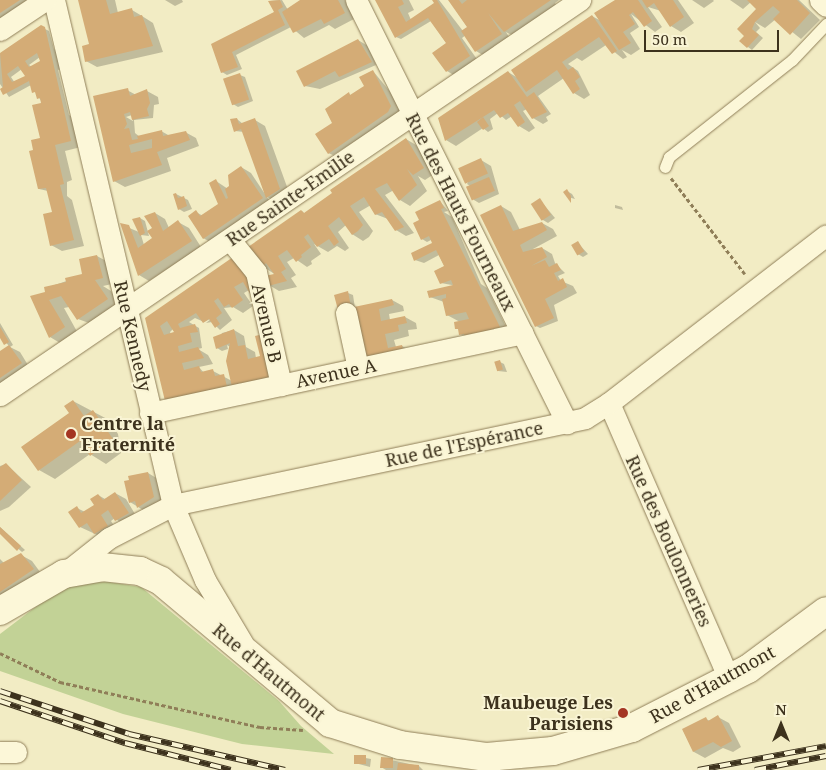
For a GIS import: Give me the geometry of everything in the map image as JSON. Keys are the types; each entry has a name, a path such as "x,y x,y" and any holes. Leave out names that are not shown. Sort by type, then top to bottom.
{"street":[{"path":"0,30 45,0"},
{"name":"Rue Kennedy","path":"54,0 173,505 206,580 251,658"},
{"name":"Rue des Hauts Fourneaux","path":"356,0 567,422"},
{"name":"Rue Sainte-Emilie","path":"0,395 580,0"},
{"path":"820,0 826,6"},
{"name":"Rue de l'Espérance","path":"64,574 109,538 173,505 584,418 609,403 826,235"},
{"name":"Avenue B","path":"230,240 256,272 281,385"},
{"path":"346,313 358,368"},
{"name":"Avenue A","path":"150,413 522,334"},
{"name":"Rue des Boulonneries","path":"609,403 729,679"},
{"name":"Rue d'Hautmont","path":"0,611 64,574 102,567 140,571 160,581 330,723 368,736 432,751 487,757 530,754 575,746 623,731 729,679 771,654 826,612"}],"lane":[{"path":"665,167 669,157 792,60 826,24"}],"path":[{"path":"665,167 756,289"},
{"path":"0,653 60,682 260,727 309,730 330,723"}],"green space":[{"path":"91,579 141,587 279,701 301,726 334,754 242,744 123,714 0,671 0,634 63,586"}],"building":[{"path":"0,0 20,0 0,13"},
{"path":"78,0 106,0 110,14 132,8 134,17 142,15 153,46 85,62 82,46 89,44"},
{"path":"280,0 283,7 278,10 285,25 232,52 238,67 221,73 211,44 274,12 268,1"},
{"path":"300,0 338,0 345,13 324,24 321,19 293,33 282,12"},
{"path":"375,0 402,0 404,4 398,7 406,22 434,3 432,0 437,0 470,56 446,72 432,53 446,43 428,18 395,38"},
{"path":"448,0 459,0 462,4 467,0 551,0 504,32 488,13 502,34 475,52 461,31 467,27"},
{"path":"615,0 638,0 652,21 644,27 633,12 629,15 635,24 623,32 631,43 619,50 594,13"},
{"path":"642,0 673,0 684,17 670,27 654,3 647,8"},
{"path":"747,0 797,0 810,13 790,35 773,19 780,12 773,6 755,22 752,29 759,35 747,48 739,41 744,36 737,29 756,9"},
{"path":"592,15 617,51 612,54 599,37 562,62 568,70 573,67 580,77 575,81 580,89 573,94 557,70 526,92 511,70"},
{"path":"41,25 45,27 71,141 55,145 64,184 60,185 74,240 50,246 43,214 52,212 46,188 38,189 29,151 33,150 31,140 40,138 32,105 41,103 40,98 37,99 35,92 32,93 29,81 3,95 0,89 3,87 0,53","holes":["37,53 40,61 29,67 25,61","18,66 25,76 12,82 7,74"]},
{"path":"358,39 372,62 339,77 335,71 304,87 296,71"},
{"path":"373,70 391,106 388,112 328,154 315,134 332,123 325,109 349,92 350,95 364,86 359,77"},
{"path":"508,71 527,97 534,92 547,112 532,119 520,101 514,105 525,122 518,127 508,113 500,118 494,110 445,141 438,118"},
{"path":"240,73 249,99 232,105 223,79"},
{"path":"128,88 130,96 147,89 150,103 147,109 149,116 132,120 130,112 124,114 127,124 124,129 129,128 132,140 138,139 137,136 162,130 163,136 186,131 190,140 157,152 162,165 113,182 93,96","holes":["152,139 152,148 131,153 129,145"]},
{"path":"483,117 489,126 483,130 477,122"},
{"path":"237,118 239,124 255,118 280,189 266,198 241,129 234,132 230,119"},
{"path":"406,138 424,168 413,175 407,169 417,185 399,201 387,183 375,189 404,227 395,231 382,212 375,215 364,197 350,206 363,225 358,231 352,235 339,217 328,226 339,242 334,246 329,239 317,247 308,234 304,237 311,247 296,262 287,250 278,256 286,269 281,272 287,281 268,286 265,276 274,274 266,263 262,267 248,247 301,210 304,213 332,193 330,190"},
{"path":"481,158 488,174 465,184 458,168"},
{"path":"241,166 263,198 203,239 188,216 196,210 200,216 218,204 209,183 216,179 226,199 228,198 225,189 229,186 228,175"},
{"path":"489,177 495,191 472,201 466,187"},
{"path":"567,189 571,196 571,203 563,192"},
{"path":"176,193 178,198 184,196 187,206 178,210 173,194"},
{"path":"540,198 551,215 542,221 531,204"},
{"path":"440,200 444,208 441,209 502,331 465,339 464,334 459,335 458,329 455,329 454,322 469,319 466,312 446,316 442,299 446,298 446,294 429,298 427,291 453,285 451,280 440,284 434,271 444,266 436,250 414,261 411,253 432,243 429,236 421,240 413,223 419,220 415,212"},
{"path":"501,205 513,231 542,222 547,230 520,245 523,252 542,247 547,257 531,266 545,260 549,267 557,263 561,270 554,273 558,281 563,278 567,287 545,299 554,318 535,327 480,215"},
{"path":"155,212 163,231 178,220 192,241 138,276 120,223 129,225 138,248 152,238 147,231 152,228 144,216"},
{"path":"140,217 145,233 140,236 132,219"},
{"path":"578,241 584,251 577,255 571,245"},
{"path":"97,255 103,278 95,280 108,299 77,320 61,296 49,300 65,327 49,338 30,296 45,292 44,287 66,282 65,278 82,274 79,259"},
{"path":"236,255 250,276 252,297 243,282 234,287 243,300 232,308 229,304 224,307 218,298 214,301 222,313 216,318 220,324 215,328 209,319 203,323 196,313 178,324 180,328 195,324 198,332 190,333 192,342 178,346 179,352 198,347 204,358 182,363 184,370 199,366 201,372 213,369 215,376 224,374 227,387 165,401 145,318","holes":["167,321 174,332 164,335 160,326"]},
{"path":"348,291 351,308 338,310 334,295"},
{"path":"392,299 394,305 379,309 381,321 405,316 407,323 398,325 399,331 385,334 388,348 402,345 404,352 365,360 354,307"},
{"path":"0,327 9,342 4,345 0,338"},
{"path":"234,329 238,346 245,345 248,359 260,356 255,336 263,334 272,379 232,387 226,361 230,343 216,349 213,337"},
{"path":"9,345 22,363 0,378 0,351"},
{"path":"500,360 503,370 497,371 494,362"},
{"name":"Centre la Fraternité","path":"73,400 84,416 93,410 113,439 90,456 80,441 38,471 21,447 69,413 64,406"},
{"path":"6,463 22,480 0,501 0,467"},
{"path":"148,472 154,497 137,508 135,501 129,503 124,481 129,480 128,476"},
{"path":"115,492 129,513 115,521 108,510 101,515 108,526 94,534 87,523 79,528 68,512 77,506 81,513 94,505 90,499 98,494 103,500"},
{"path":"0,527 21,546 17,551 0,534"},
{"path":"21,553 34,569 0,592 0,564"},
{"path":"718,715 732,741 721,747 713,742 693,752 682,729 706,717 708,721"},
{"path":"354,755 366,755 366,764 354,764"},
{"path":"381,757 393,758 393,768 380,768"},
{"path":"398,763 419,765 419,770 397,770"}],"railway":[{"path":"0,691 129,734 285,770"},
{"path":"0,701 125,743 231,770"},
{"path":"698,770 826,746"},
{"path":"755,770 826,756"}],"place":[{"name":"Centre la Fraternité","path":"71,434"},
{"name":"Maubeuge Les Parisiens","path":"623,713"}]}
